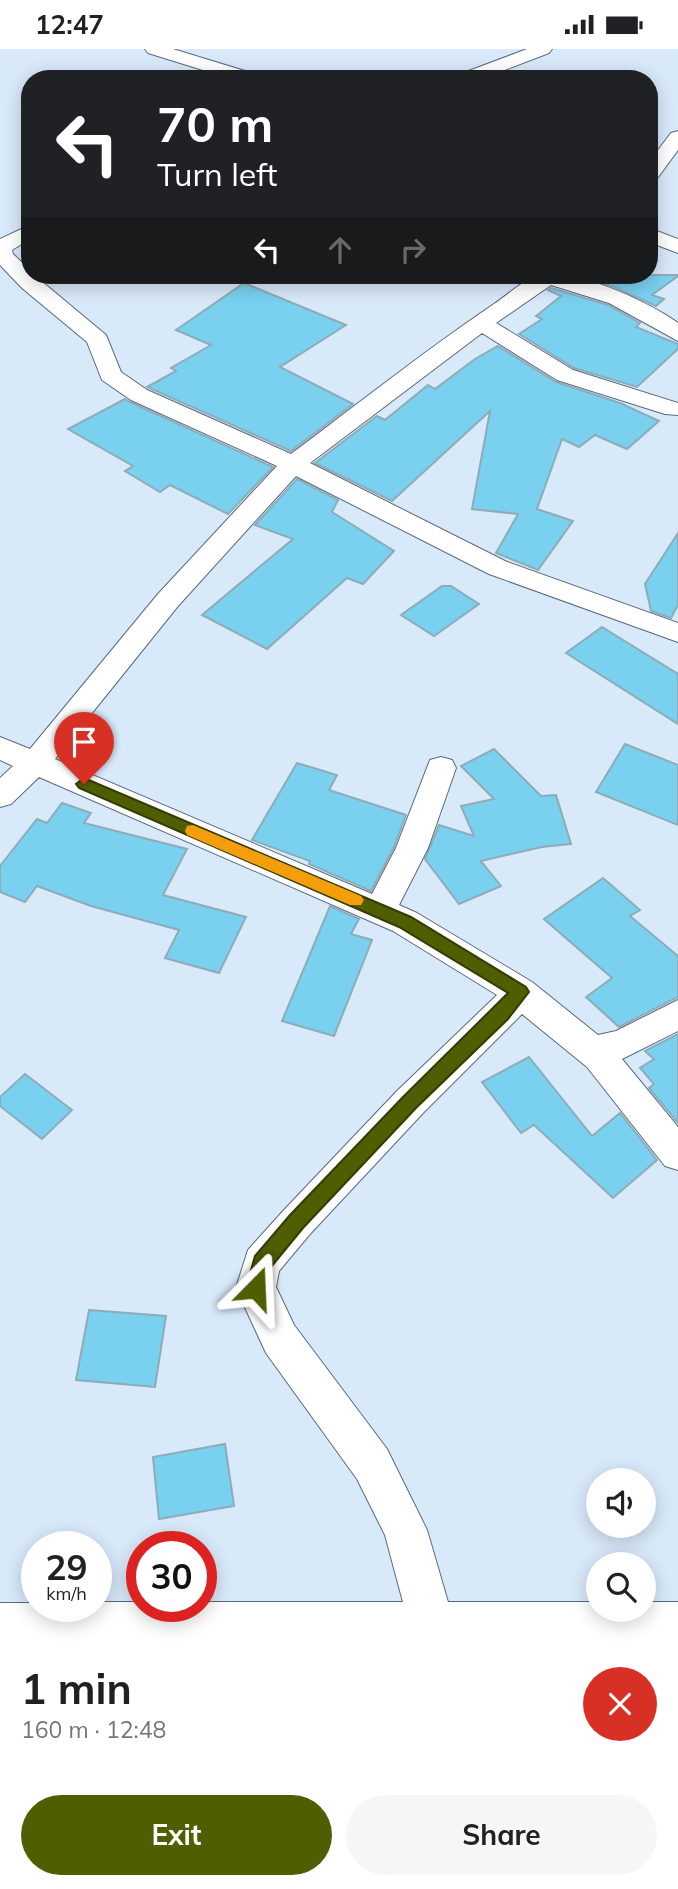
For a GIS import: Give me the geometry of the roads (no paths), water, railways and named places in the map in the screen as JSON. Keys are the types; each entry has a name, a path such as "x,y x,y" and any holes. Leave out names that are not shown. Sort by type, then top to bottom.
{"street":[{"path":"154,49 223,70"},
{"path":"488,70 543,49"},
{"path":"658,164 678,137"},
{"path":"21,236 1,249 3,256 21,274"},
{"path":"658,238 678,247"},
{"path":"31,284 98,340 110,375 121,384 161,405 293,464 498,568 678,633"},
{"path":"0,796 35,763 168,600 293,464 481,323 538,284"},
{"path":"575,284 654,317 678,334"},
{"path":"481,323 565,375 673,409"},
{"path":"0,748 405,922 520,992 592,1051 678,1154"},
{"path":"380,911 412,848 441,768"},
{"path":"432,1625 405,1530 372,1464 281,1339 256,1288 262,1263 296,1222 520,992"},
{"path":"592,1051 623,1044 678,1014"},
{"path":"0,1625 678,1624"}]}
